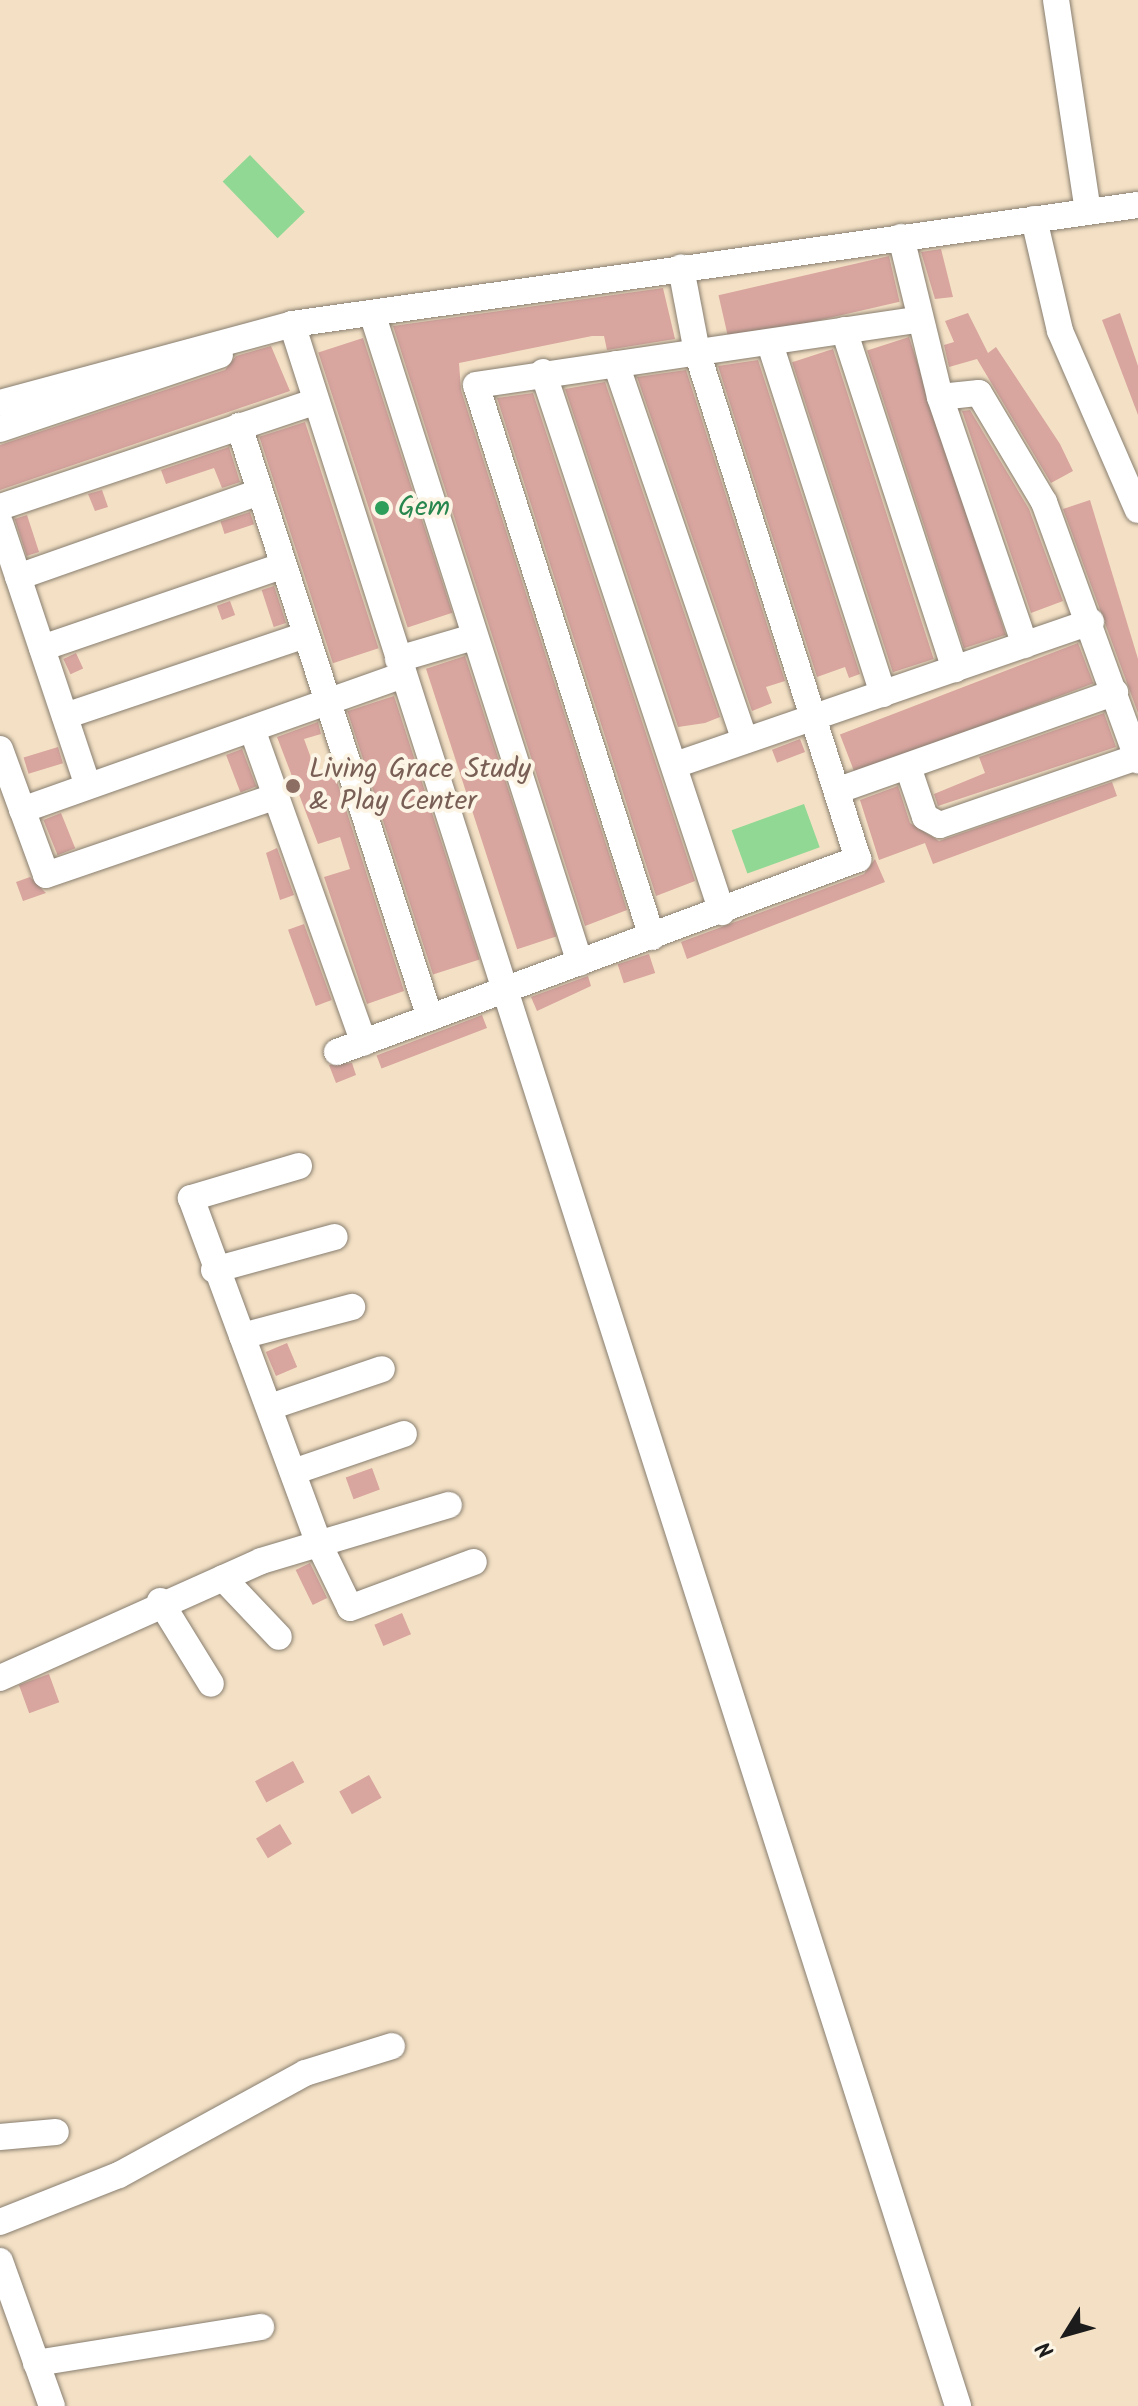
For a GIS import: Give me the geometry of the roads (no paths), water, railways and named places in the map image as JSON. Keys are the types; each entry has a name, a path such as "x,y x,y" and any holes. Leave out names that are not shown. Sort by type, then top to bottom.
{"street":[{"path":"1056,0 1088,211"},
{"path":"0,403 226,338 292,324 1088,211 1138,207"},
{"path":"1034,219 1060,331 1138,510"},
{"path":"901,237 917,320 940,397 1025,645"},
{"path":"337,1052 853,864 860,852 697,352 681,268"},
{"path":"372,313 473,637 580,963"},
{"path":"652,937 474,390 481,381 770,344 917,320"},
{"path":"292,324 958,2406"},
{"path":"844,330 955,669"},
{"path":"0,429 213,358 227,347 226,338"},
{"path":"770,344 883,694"},
{"path":"616,364 745,741"},
{"path":"543,372 722,912"},
{"path":"908,767 925,817 940,825 1138,758 1091,622 1044,502 979,393 940,397"},
{"path":"0,507 316,401"},
{"path":"239,426 430,1018"},
{"path":"18,577 259,492"},
{"path":"0,523 88,786"},
{"path":"42,648 282,566"},
{"path":"675,765 1091,622"},
{"path":"65,716 305,635"},
{"path":"22,810 327,702 473,637"},
{"path":"839,790 1115,692"},
{"path":"252,729 364,1043"},
{"path":"0,749 41,868 51,875 274,797"},
{"path":"299,1166 191,1198 214,1270 296,1471 318,1542 350,1608 474,1562"},
{"path":"214,1270 335,1237"},
{"path":"242,1336 352,1307"},
{"path":"270,1407 382,1369"},
{"path":"296,1471 404,1434"},
{"path":"0,1678 160,1601 318,1542 449,1505"},
{"path":"223,1578 279,1637"},
{"path":"160,1601 211,1684"},
{"path":"0,2222 119,2175 305,2073 392,2046"},
{"path":"0,2137 56,2132"},
{"path":"0,2261 8,2310 36,2363 52,2406"},
{"path":"36,2363 261,2327"}],"place":[{"name":"Gem","path":"382,508"},
{"name":"Living Grace Study & Play Center","path":"293,786"}]}
